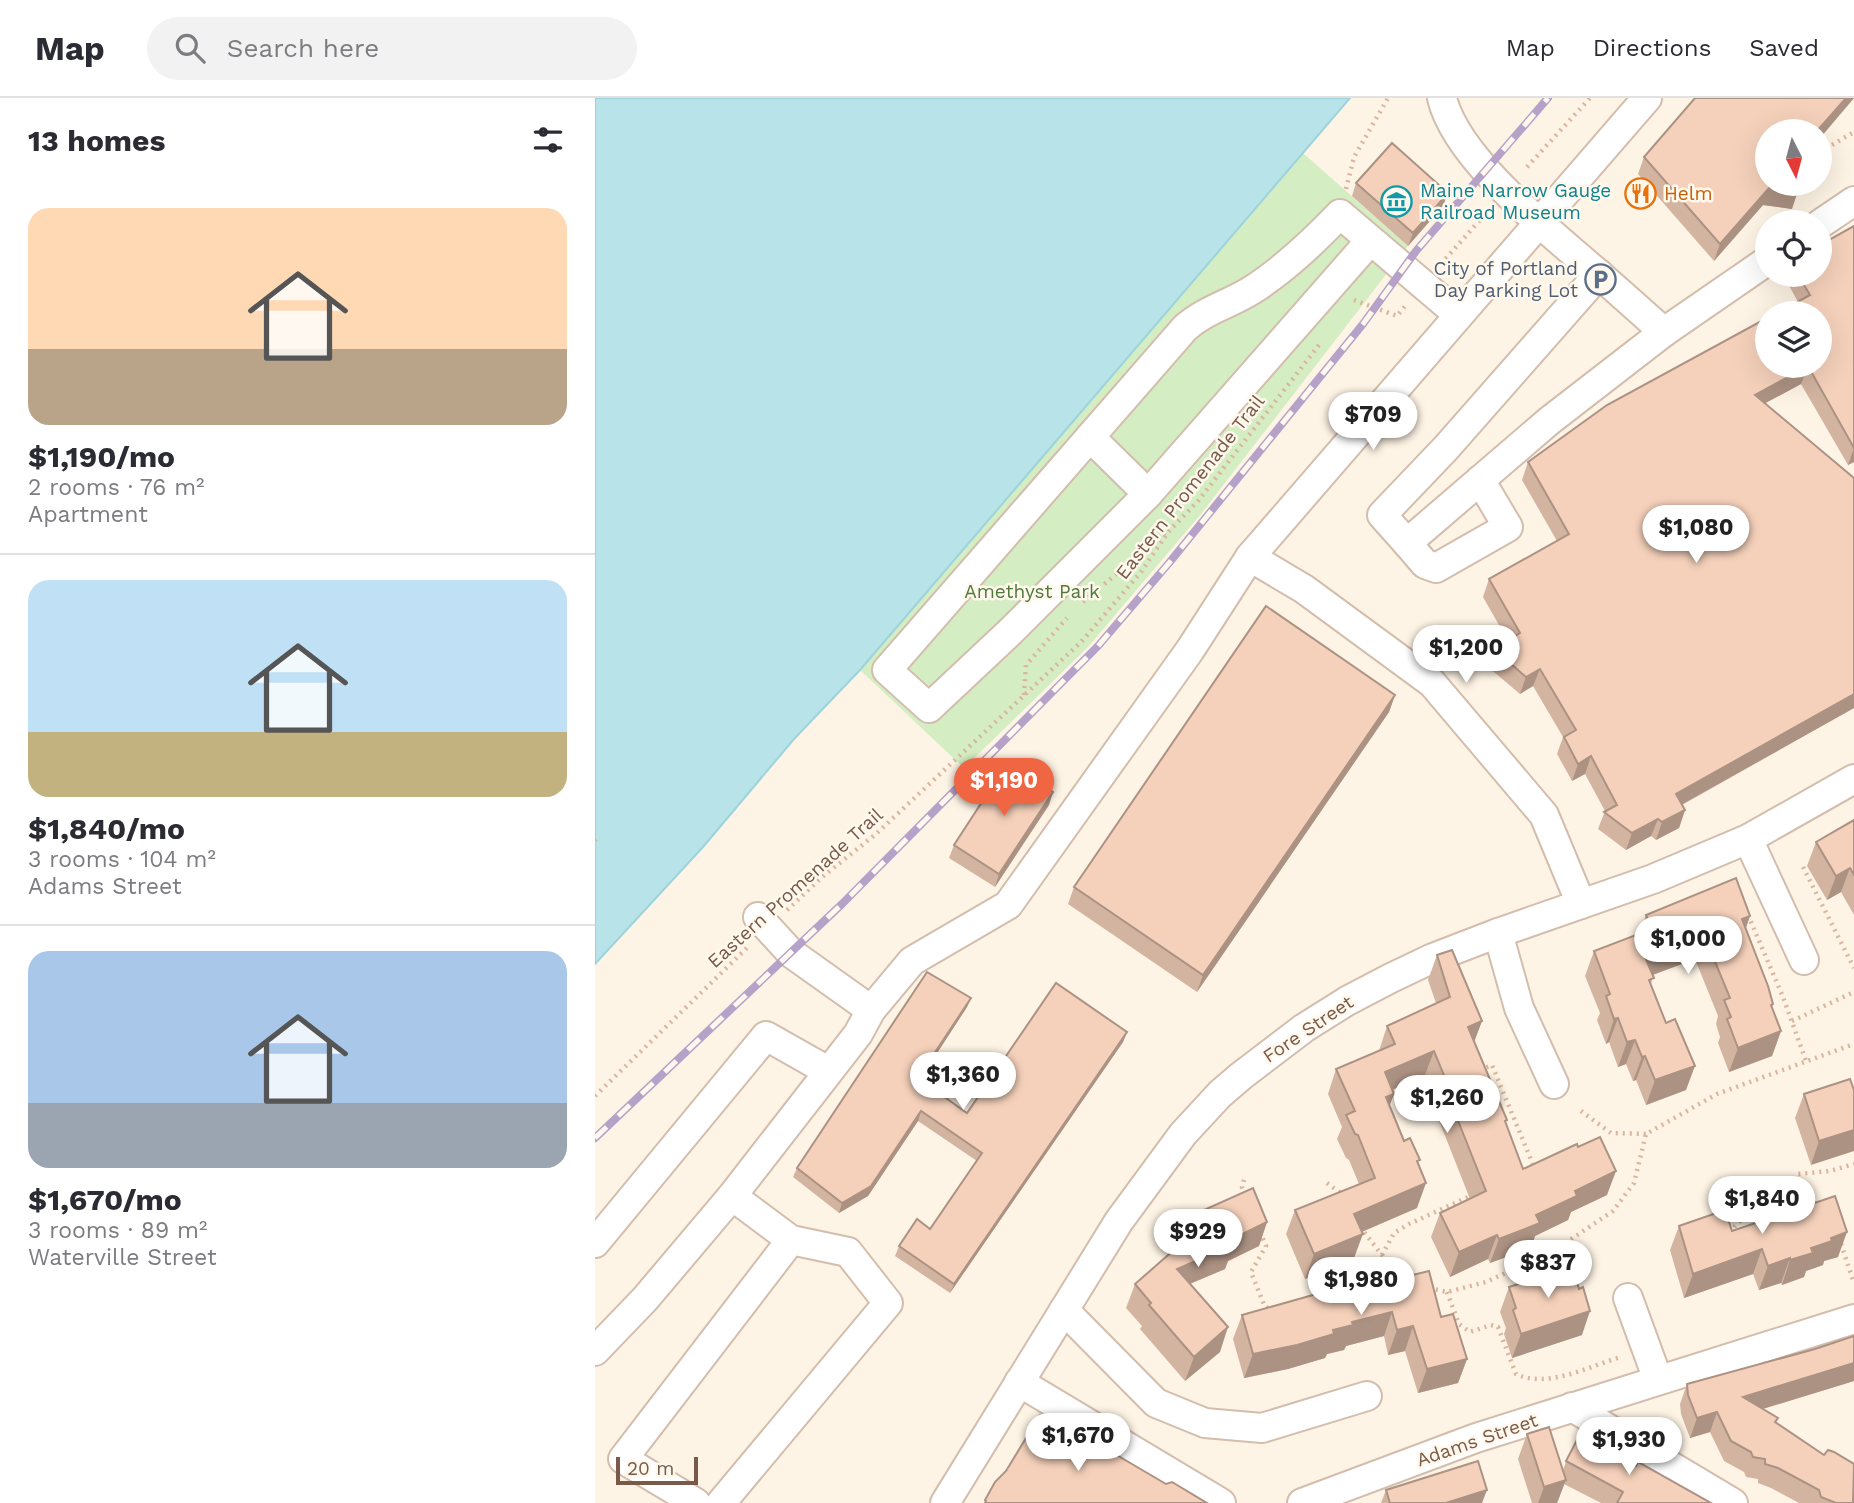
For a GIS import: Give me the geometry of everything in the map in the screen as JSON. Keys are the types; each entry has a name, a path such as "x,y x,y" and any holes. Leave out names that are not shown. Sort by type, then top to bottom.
{"street":[{"path":"1442,98 1446,113 1459,136 1506,192 1664,332"},
{"path":"595,1351 645,1299 732,1196 858,1034 870,1010 912,961 1009,905 1190,650 1250,557 1647,98"},
{"path":"1832,216 1854,201"},
{"path":"1370,241 1148,494 1011,631 929,708 887,670 1185,328 1197,317 1251,291 1272,276 1294,259 1340,214 1459,315"},
{"path":"1407,542 1549,421 1664,332 1755,269"},
{"path":"1480,480 1508,527 1436,568 1425,564 1382,515 1599,275"},
{"path":"1090,437 1148,494"},
{"path":"1250,557 1304,589 1432,683 1543,815 1581,904"},
{"name":"Fore Street","path":"945,1503 1119,1221 1182,1134 1220,1094 1304,1028 1347,1000 1433,958 1653,879 1748,839 1854,779"},
{"path":"1748,839 1804,960"},
{"path":"763,923 791,953 870,1010"},
{"path":"1498,933 1519,1008 1553,1084"},
{"path":"595,1244 766,1036 828,1071"},
{"path":"721,1503 888,1303 848,1252 791,1240 732,1196"},
{"path":"696,1503 624,1460 791,1240"},
{"path":"1628,1298 1658,1380"},
{"path":"1064,1310 1156,1403 1205,1423 1262,1428 1367,1396"},
{"name":"Adams Street","path":"1302,1503 1476,1438 1854,1319"},
{"path":"1019,1382 1221,1503"},
{"path":"1572,1407 1733,1503"}],"path":[{"path":"1340,214 1355,157 1388,98"},
{"path":"1527,167 1590,98"},
{"path":"1832,145 1854,132"},
{"path":"1347,309 1355,298 1397,316 1488,211"},
{"name":"Eastern Promenade Trail","path":"595,1096 763,923 876,834 1094,628 1141,572 1174,525 1198,501 1322,341"},
{"path":"1079,605 1174,525"},
{"path":"1024,696 1026,665 1074,610"},
{"path":"1803,867 1854,968"},
{"path":"1745,909 1806,1061"},
{"path":"1791,1021 1854,992"},
{"path":"1581,1111 1611,1133 1646,1134 1717,1094 1854,1044"},
{"path":"1480,1070 1492,1065 1534,1167"},
{"path":"1424,1287 1447,1292 1486,1282 1555,1251 1613,1211 1634,1184 1646,1134"},
{"path":"1731,1237 1740,1221 1765,1205 1798,1174 1830,1171 1854,1164"},
{"path":"1245,1176 1242,1187 1245,1197"},
{"path":"1327,1183 1341,1192 1346,1203"},
{"path":"1382,1255 1394,1233 1484,1190"},
{"path":"1357,1223 1382,1255 1413,1285 1402,1289"},
{"path":"1257,1226 1266,1247 1251,1272 1265,1307 1277,1311"},
{"path":"1838,1238 1854,1283"},
{"path":"1447,1292 1459,1324 1470,1332 1491,1325 1498,1327 1516,1374 1530,1380 1556,1377 1608,1361"}],"green space":[{"name":"Amethyst Park","path":"1303,153 1408,246 1201,514 1088,647 964,768 860,670"}],"water":[{"path":"595,98 1350,98 860,670 794,739 703,847 595,964"}],"building":[{"path":"1695,98 1846,98 1828,119 1755,119 1755,196 1762,196 1720,244 1644,157"},
{"name":"Maine Narrow Gauge Railroad Museum","path":"1392,143 1448,193 1413,233 1356,183"},
{"path":"1854,226 1854,448 1815,378 1832,378 1832,301 1799,301 1810,295 1805,287 1832,287 1832,238"},
{"path":"1755,325 1755,378 1786,378 1755,395 1854,478 1854,694 1676,794 1685,810 1662,822 1658,819 1632,833 1604,812 1617,805 1591,756 1578,764 1564,737 1576,730 1540,669 1526,677 1494,649 1520,633 1489,579 1569,534 1528,462 1607,405"},
{"path":"1266,606 1395,695 1203,975 1074,887"},
{"path":"1008,762 1053,792 999,874 954,845"},
{"path":"1854,820 1854,875 1850,868 1836,876 1816,842"},
{"path":"1736,878 1750,916 1742,919 1768,986 1773,1004 1771,1005 1781,1031 1738,1048 1727,1019 1731,1017 1724,1000 1730,998 1704,935 1645,957 1654,978 1649,980 1666,1023 1675,1019 1695,1066 1655,1080 1635,1040 1627,1042 1618,1018 1614,1019 1606,996 1610,994 1594,951 1652,929 1646,915"},
{"path":"1452,950 1482,1021 1468,1027 1507,1120 1505,1121 1523,1169 1577,1144 1578,1147 1600,1137 1616,1171 1575,1191 1577,1196 1536,1215 1540,1223 1499,1239 1497,1235 1459,1252 1440,1213 1486,1191 1447,1093 1450,1090 1434,1051 1385,1072 1394,1094 1386,1097 1404,1141 1410,1138 1426,1183 1354,1214 1363,1234 1314,1254 1295,1210 1375,1178 1358,1135 1346,1115 1355,1111 1336,1069 1395,1044 1387,1026 1450,997 1437,955"},
{"path":"927,972 971,998 918,1078 967,1113 1056,983 1127,1032 954,1284 899,1246 917,1219 930,1229 982,1153 921,1111 871,1186 842,1203 797,1168"},
{"path":"1850,1079 1854,1090 1854,1130 1819,1141 1804,1094"},
{"path":"1253,1188 1267,1222 1232,1239 1234,1244 1177,1269 1228,1327 1194,1357 1149,1305 1151,1303 1135,1284 1183,1242 1175,1223"},
{"path":"1835,1196 1847,1232 1831,1238 1832,1241 1811,1248 1813,1253 1768,1266 1762,1249 1693,1274 1679,1226 1725,1210 1732,1231"},
{"path":"1572,1267 1579,1289 1583,1287 1590,1311 1521,1334 1509,1287"},
{"path":"1429,1271 1441,1317 1453,1314 1467,1359 1427,1369 1413,1326 1397,1330 1392,1312 1352,1322 1353,1325 1333,1330 1334,1334 1253,1354 1242,1315 1329,1290 1328,1286 1361,1279 1363,1287"},
{"path":"1854,1336 1854,1363 1743,1397 1778,1418 1775,1422 1824,1455 1828,1450 1854,1464 1853,1503 1836,1503 1821,1497 1819,1490 1765,1464 1765,1459 1753,1457 1751,1452 1731,1441 1717,1412 1697,1418 1688,1395 1687,1384"},
{"path":"1040,1415 1078,1437 1084,1427 1119,1448 1115,1454 1166,1484 1172,1482 1207,1503 985,1503 995,1482 1006,1471"},
{"path":"1549,1427 1566,1480 1544,1487 1527,1434"},
{"path":"1578,1438 1636,1466 1638,1462 1711,1503 1617,1503 1623,1492 1566,1461"},
{"path":"1478,1461 1487,1490 1446,1503 1390,1503 1386,1490"}],"railway":[{"path":"595,1138 842,904 1098,646 1363,324 1416,251 1548,98"}],"place":[{"name":"Helm","path":"1641,193"},
{"name":"Maine Narrow Gauge Railroad Museum","path":"1397,201"},
{"name":"City of Portland Day Parking Lot","path":"1601,279"}]}
